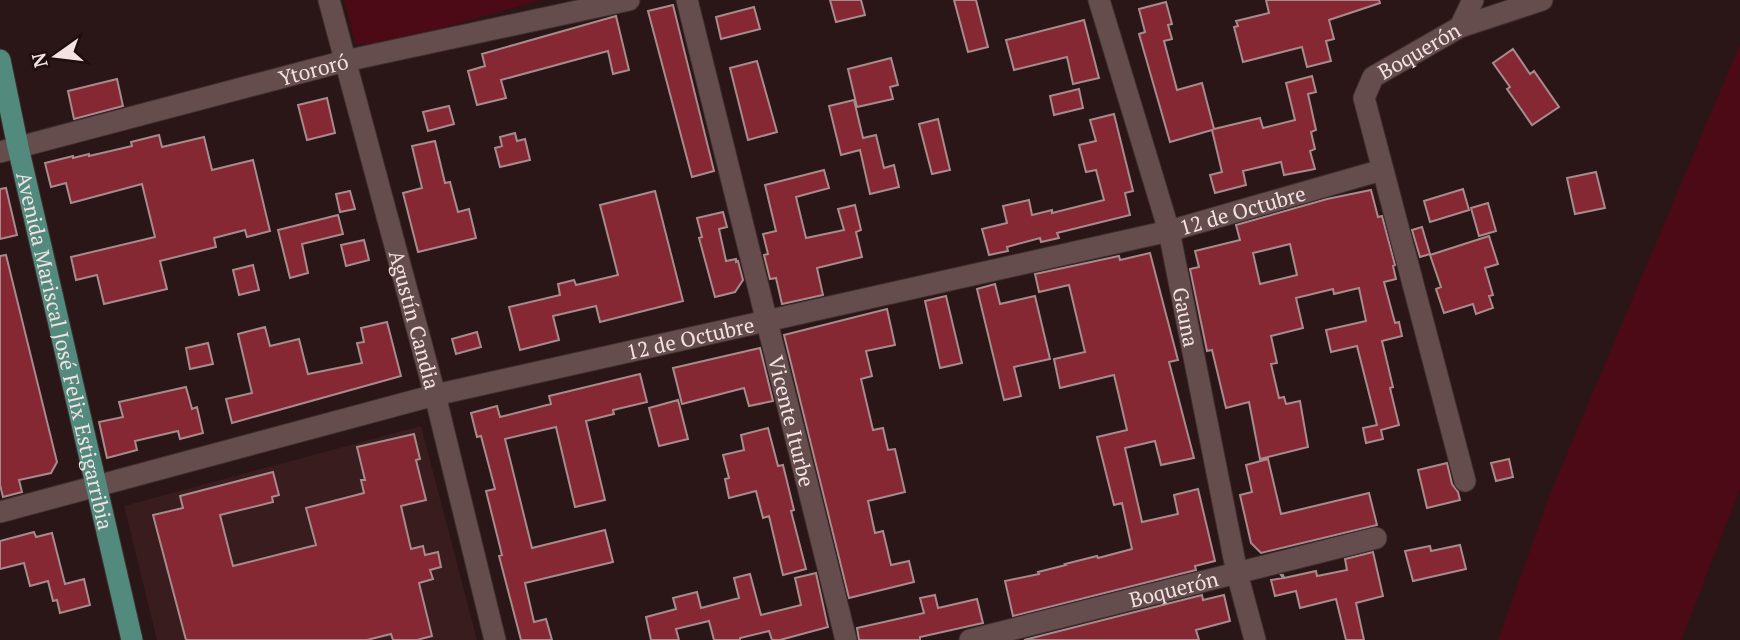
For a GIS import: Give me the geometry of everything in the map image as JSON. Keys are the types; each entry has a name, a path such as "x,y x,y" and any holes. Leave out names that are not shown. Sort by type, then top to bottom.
{"main road":[{"name":"Avenida Mariscal José Felix Estigarribia","path":"0,60 9,149 132,640"}],"street":[{"name":"Agustín Candia","path":"329,0 435,395 495,640"},
{"name":"Ytororó","path":"9,149 345,61 629,0"},
{"name":"Vicente Iturbe","path":"687,0 846,640"},
{"name":"Gauna","path":"1099,0 1169,231 1237,573 1255,640"},
{"name":"Boquerón","path":"1382,170 1364,98 1373,77 1460,27 1473,0"},
{"path":"1460,27 1542,0"},
{"name":"12 de Octubre","path":"0,512 435,395 1169,231 1382,170"},
{"path":"1382,170 1465,481"},
{"name":"Boquerón","path":"970,640 1376,538"}],"shaded area":[{"path":"344,0 541,0 380,46 355,43"},
{"path":"1740,44 1740,489 1681,640 1498,640 1550,494"},
{"path":"421,426 477,640 157,640 124,506"}],"building":[{"path":"830,0 861,0 865,15 836,22"},
{"path":"954,0 976,0 988,47 968,52"},
{"path":"1266,0 1379,0 1380,3 1329,20 1334,39 1326,41 1331,61 1307,67 1302,47 1243,62 1234,27 1238,26 1236,21 1269,13"},
{"path":"1166,2 1172,24 1168,25 1172,39 1164,41 1177,90 1202,83 1214,129 1260,118 1263,128 1295,120 1286,83 1312,76 1316,92 1308,94 1316,130 1311,132 1315,149 1310,151 1315,169 1284,175 1281,162 1243,171 1246,185 1215,193 1210,175 1222,172 1212,130 1170,142 1139,34 1145,32 1139,9"},
{"path":"673,5 714,171 692,177 648,11"},
{"path":"754,7 760,29 721,39 716,17"},
{"path":"616,16 629,70 613,74 608,51 501,80 506,98 477,105 468,71 485,66 482,54"},
{"path":"1084,20 1099,78 1073,84 1067,57 1014,70 1006,40"},
{"path":"1513,49 1530,74 1534,71 1559,107 1532,125 1493,63"},
{"path":"891,58 898,85 890,87 893,99 857,107 848,69"},
{"path":"757,61 777,132 748,140 730,68"},
{"path":"117,79 123,106 74,119 68,91"},
{"path":"1079,89 1083,108 1054,115 1050,96"},
{"path":"327,98 335,133 307,140 298,105"},
{"path":"854,100 863,138 876,135 884,168 894,165 899,187 870,194 860,150 841,155 829,106"},
{"path":"449,106 454,124 428,131 423,112"},
{"path":"1114,114 1133,191 1125,193 1130,215 1057,233 1059,238 1041,242 1040,238 1007,247 1008,251 989,255 982,229 1007,223 1003,206 1029,200 1032,215 1052,210 1052,213 1104,200 1096,170 1086,172 1079,145 1096,141 1090,120"},
{"path":"938,119 950,170 932,174 919,124"},
{"path":"515,133 517,141 525,139 530,160 500,167 495,148 502,146 500,137"},
{"path":"159,135 162,147 204,137 212,170 253,160 270,231 247,237 245,230 214,238 216,247 160,261 167,289 104,304 97,275 76,280 71,257 155,237 142,184 71,203 66,183 51,187 45,163 132,146 131,142"},
{"path":"435,141 445,183 450,182 458,212 469,209 476,238 418,252 403,193 422,188 412,146"},
{"path":"824,170 829,188 796,197 806,238 844,230 838,209 855,205 861,230 856,232 862,257 817,268 823,295 782,304 776,278 770,279 764,255 768,254 763,234 776,231 765,185"},
{"path":"1596,172 1605,208 1575,214 1567,178"},
{"path":"6,188 17,235 0,239 0,189"},
{"path":"1463,189 1469,210 1430,222 1424,201"},
{"path":"1371,190 1378,217 1382,216 1396,279 1384,282 1395,323 1399,322 1402,336 1382,341 1399,425 1381,430 1383,439 1366,443 1363,428 1377,425 1357,346 1331,352 1326,330 1366,321 1359,288 1334,294 1333,289 1296,298 1303,328 1271,336 1277,363 1271,364 1279,398 1284,397 1286,404 1300,401 1308,447 1260,459 1249,402 1226,408 1212,350 1207,351 1190,269 1199,267 1195,251 1240,240 1236,225 1327,199","holes":["1290,244 1297,275 1260,284 1253,253"]},
{"path":"350,191 355,209 340,212 336,194"},
{"path":"655,191 683,301 600,322 596,306 553,316 559,340 520,350 509,307 560,295 558,284 574,280 576,285 618,275 600,205"},
{"path":"1488,203 1496,231 1479,236 1471,208"},
{"path":"723,212 727,227 719,229 726,261 738,261 743,280 735,292 715,297 699,238 702,237 697,218"},
{"path":"338,215 343,234 302,244 308,273 290,278 278,230"},
{"path":"1422,227 1430,254 1420,257 1412,230"},
{"path":"1489,236 1498,264 1485,268 1493,295 1489,296 1493,308 1476,314 1473,304 1444,313 1436,289 1441,287 1430,255"},
{"path":"364,240 369,260 346,266 341,245"},
{"path":"1150,253 1178,360 1169,362 1194,458 1161,465 1155,441 1125,448 1142,522 1178,514 1174,495 1198,489 1215,561 1195,566 1196,570 1013,616 1005,581 1132,549 1122,503 1114,505 1097,437 1127,430 1114,375 1060,388 1054,359 1085,352 1069,285 1039,292 1035,274 1119,256 1120,260"},
{"path":"6,255 57,462 51,473 19,480 22,492 3,497 0,485 0,256"},
{"path":"253,265 259,290 239,295 233,270"},
{"path":"995,284 1000,304 1035,296 1050,359 1014,367 1021,396 1004,400 977,289"},
{"path":"946,296 962,363 940,368 925,301"},
{"path":"887,309 895,345 866,351 872,376 861,379 873,430 883,428 888,450 895,449 905,492 868,501 875,533 883,531 891,565 909,561 914,582 849,598 784,335"},
{"path":"387,322 401,376 232,423 226,399 252,393 238,334 265,327 270,346 299,339 308,374 362,363 357,343 364,342 361,328"},
{"path":"477,332 481,347 456,354 452,339"},
{"path":"208,343 213,364 190,369 186,348"},
{"path":"760,348 773,401 749,406 744,388 682,404 673,368"},
{"path":"640,374 647,402 613,410 614,414 586,421 605,500 575,507 556,427 505,439 532,548 605,530 613,562 525,583 534,622 546,619 552,640 521,640 499,556 502,555 486,491 495,489 481,436 477,437 471,413 497,406 500,417 551,404 549,396"},
{"path":"186,387 192,409 197,407 203,433 180,439 178,431 135,441 137,450 107,458 99,422 123,417 119,402"},
{"path":"678,400 688,439 659,446 649,408"},
{"path":"768,428 778,466 783,465 794,510 791,511 806,569 783,575 769,516 763,518 756,491 729,498 725,479 729,478 723,455 744,450 741,435"},
{"path":"414,434 420,459 416,460 426,500 401,506 411,549 423,546 425,555 438,552 441,567 430,570 433,579 419,583 432,636 417,640 393,640 391,634 367,640 186,640 153,515 183,508 180,496 273,472 279,495 272,497 273,502 220,515 233,566 316,545 306,508 364,493 361,480 365,480 357,447"},
{"path":"1268,459 1281,514 1369,493 1377,525 1261,553 1251,543 1240,495 1252,492 1246,465"},
{"path":"1509,459 1513,477 1496,481 1491,463"},
{"path":"1447,463 1452,484 1460,500 1427,508 1418,470"},
{"path":"34,532 36,537 52,533 65,584 84,579 90,605 60,613 57,600 53,601 48,581 30,586 24,563 0,569 0,541"},
{"path":"1460,545 1466,569 1413,581 1405,551 1430,546 1431,551"},
{"path":"1373,552 1383,596 1356,603 1364,640 1346,640 1336,599 1300,608 1296,591 1275,596 1271,580 1283,578 1281,575 1284,578 1316,571 1317,576 1347,570 1345,559"},
{"path":"816,573 828,627 780,640 772,640 769,631 740,640 714,640 709,621 676,629 679,640 651,640 646,617 676,609 673,598 697,592 701,608 739,598 734,578 750,574 761,615 801,605 795,578"},
{"path":"935,595 938,608 977,599 983,623 920,637 920,640 859,640 857,628 924,613 920,598"},
{"path":"1202,595 1203,600 1224,595 1230,621 1196,630 1199,640 1024,640"}]}
